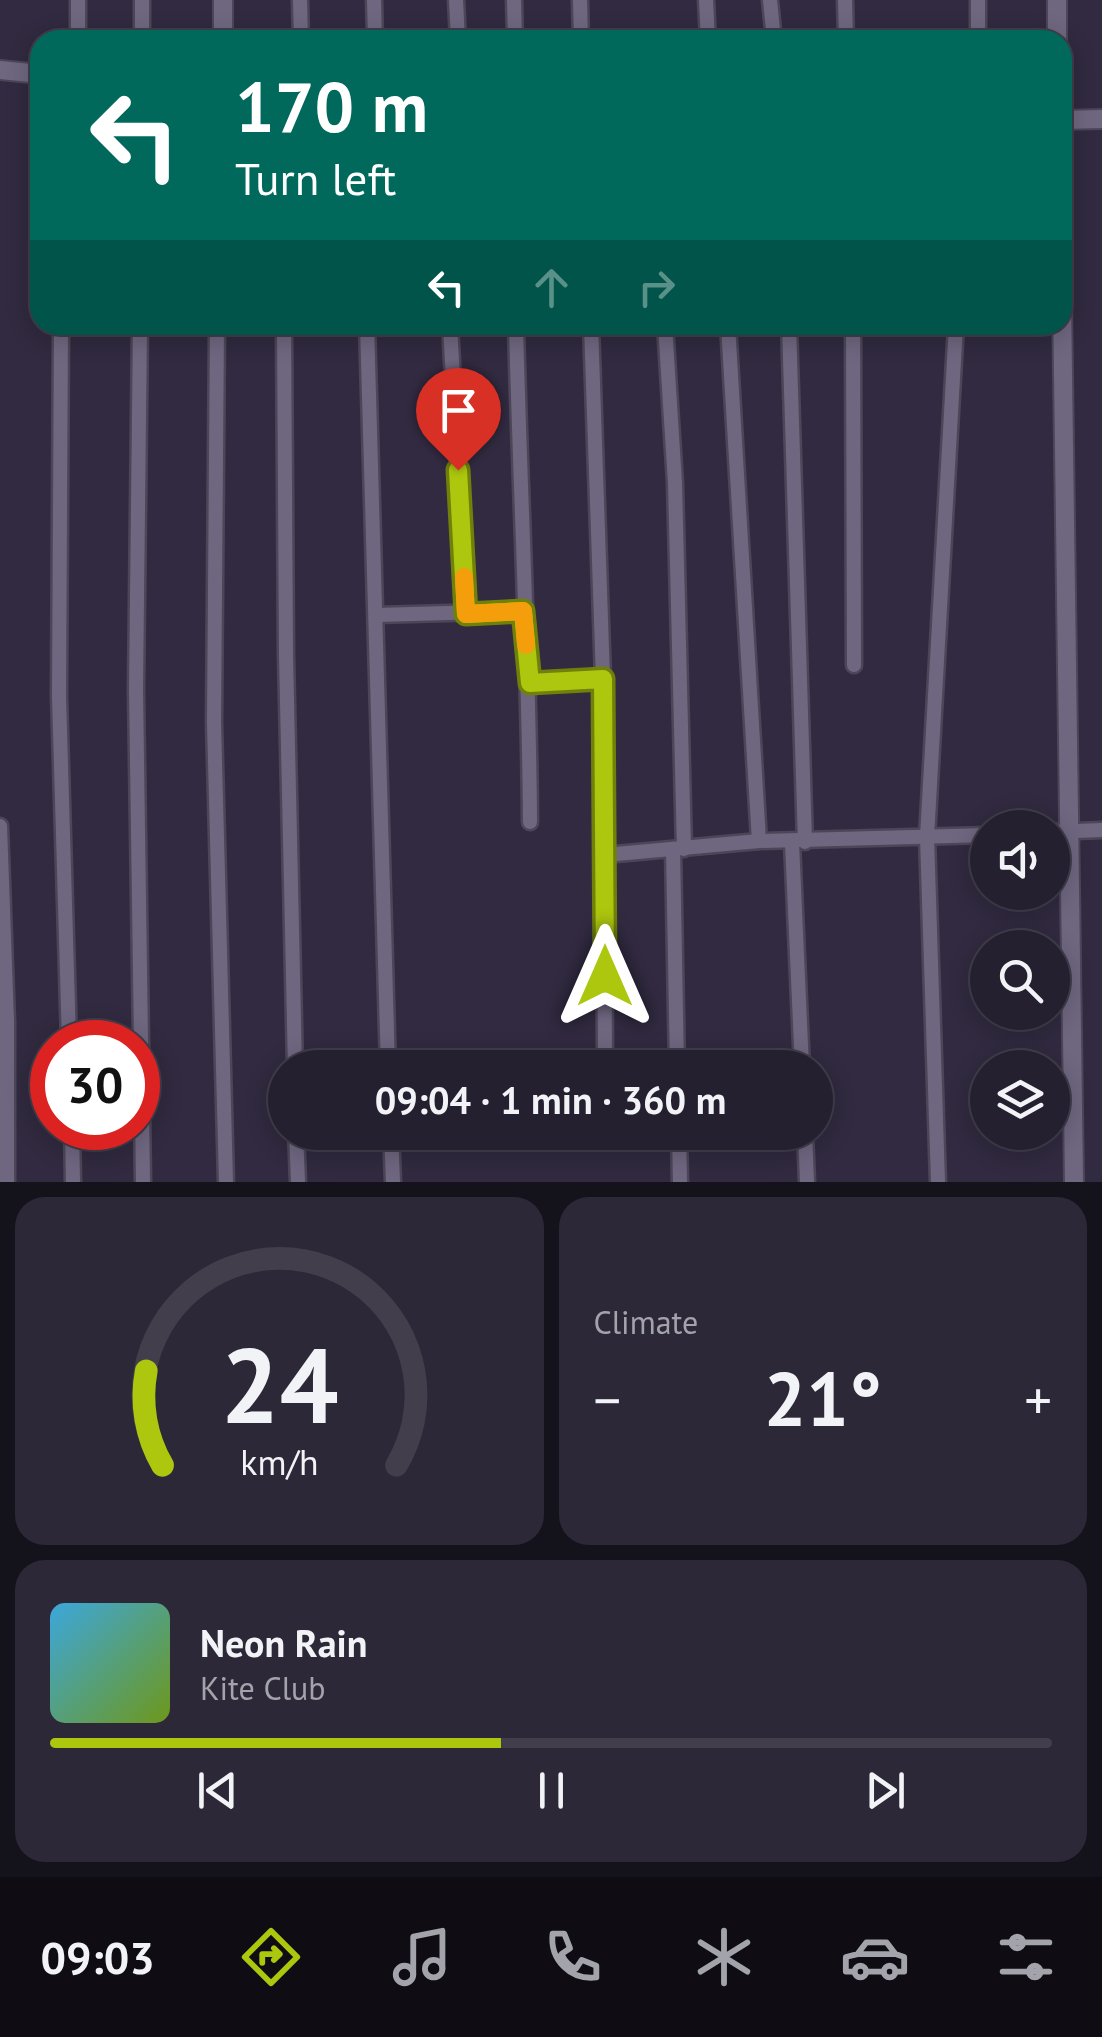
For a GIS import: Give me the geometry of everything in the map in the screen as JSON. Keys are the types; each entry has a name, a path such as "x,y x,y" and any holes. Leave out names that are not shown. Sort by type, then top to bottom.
{"street":[{"path":"78,0 78,30"},
{"path":"142,0 142,30"},
{"path":"223,0 223,30"},
{"path":"300,0 301,30"},
{"path":"374,0 375,30"},
{"path":"456,0 458,30"},
{"path":"514,0 515,30"},
{"path":"580,0 581,30"},
{"path":"706,0 708,30"},
{"path":"770,0 773,30"},
{"path":"844,0 846,30"},
{"path":"978,0 978,30"},
{"path":"1057,0 1058,30"},
{"path":"0,70 30,73"},
{"path":"1072,120 1102,119"},
{"path":"60,335 59,696 68,1020"},
{"path":"140,335 136,690 143,1182"},
{"path":"217,335 214,723 226,1182"},
{"path":"284,335 295,1050"},
{"path":"366,335 372,546 378,615 388,1050"},
{"path":"451,335 466,614"},
{"path":"516,335 523,611 530,683 530,822"},
{"path":"591,335 603,679 605,1050"},
{"path":"666,335 674,483 678,1050"},
{"path":"729,335 759,842"},
{"path":"789,335 802,1050"},
{"path":"853,335 854,665"},
{"path":"938,1182 928,837 955,335"},
{"path":"1062,335 1062,810"},
{"path":"378,615 523,611"},
{"path":"530,683 603,679"},
{"path":"0,826 7,1021 7,1182"},
{"path":"1070,832 1102,830"},
{"path":"605,855 759,842 970,836"},
{"path":"1065,910 1074,1182"},
{"path":"73,1150 74,1182"},
{"path":"297,1150 298,1182"},
{"path":"392,1150 393,1182"},
{"path":"679,1150 680,1182"},
{"path":"806,1150 807,1182"}],"slow traffic":[{"path":"464,577 466,614 523,611 526,645"}],"route":[{"path":"458,470 466,614 523,611 530,683 603,679 605,976"}]}
